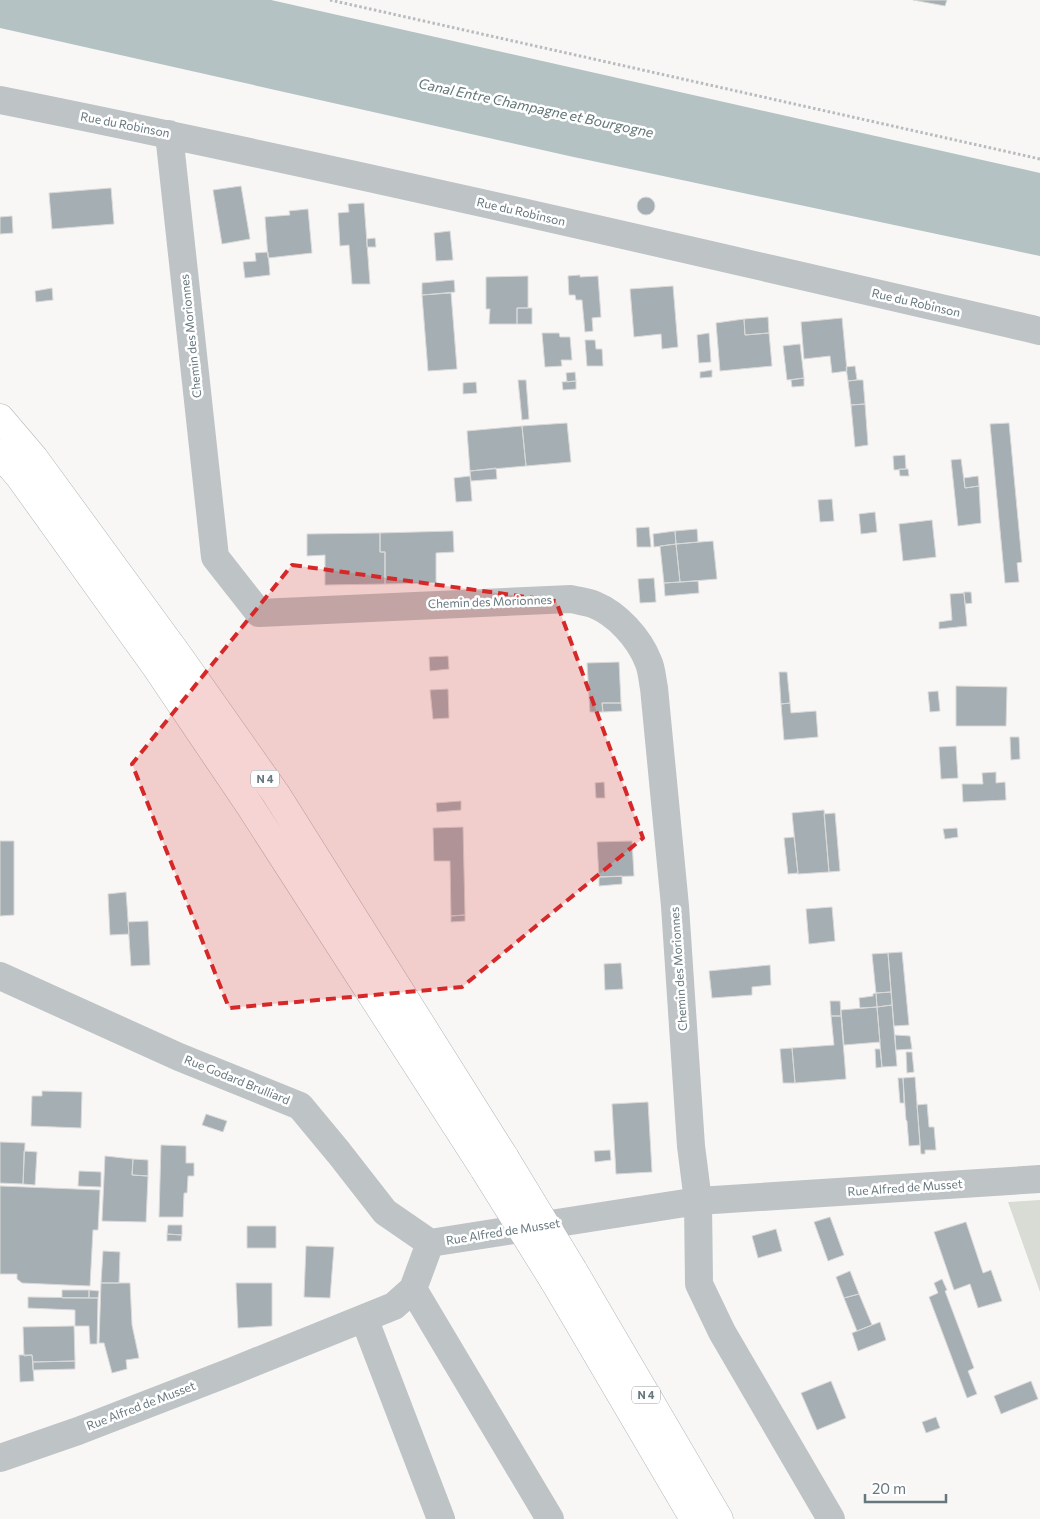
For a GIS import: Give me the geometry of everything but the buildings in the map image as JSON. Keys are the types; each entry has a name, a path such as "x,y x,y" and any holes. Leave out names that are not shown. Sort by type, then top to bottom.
{"highway":[{"name":"N 4","path":"0,418 34,458 178,655 276,794 563,1276 719,1519"},
{"name":"N 4","path":"0,454 19,476 154,664 494,1163"},
{"name":"N 4","path":"563,1276 694,1519"}],"street":[{"name":"Rue du Robinson","path":"0,100 168,134 570,223 1040,331"},
{"name":"Chemin des Morionnes","path":"168,134 215,557 258,613 571,599 594,604 610,614 626,628 639,644 649,661 654,688 676,906 691,1146 698,1201"},
{"name":"Rue Godard Brulliard","path":"0,976 179,1057 300,1106 385,1212 430,1244"},
{"name":"Rue Alfred de Musset","path":"0,1458 233,1371 394,1306 413,1289 430,1244 698,1201 1040,1180"},
{"path":"698,1201 699,1284 722,1332 831,1519"},
{"path":"413,1289 550,1519"},
{"path":"364,1318 441,1519"}],"path":[{"path":"330,0 1040,159"}],"highlighted area":[{"path":"292,565 556,601 643,838 462,987 229,1008 132,764"}],"shaded area":[{"path":"1040,1200 1040,1292 1008,1202"}],"water":[{"name":"Canal Entre Champagne et Bourgogne","path":"0,0 271,0 1040,173 1040,256 569,156 0,28"}]}
